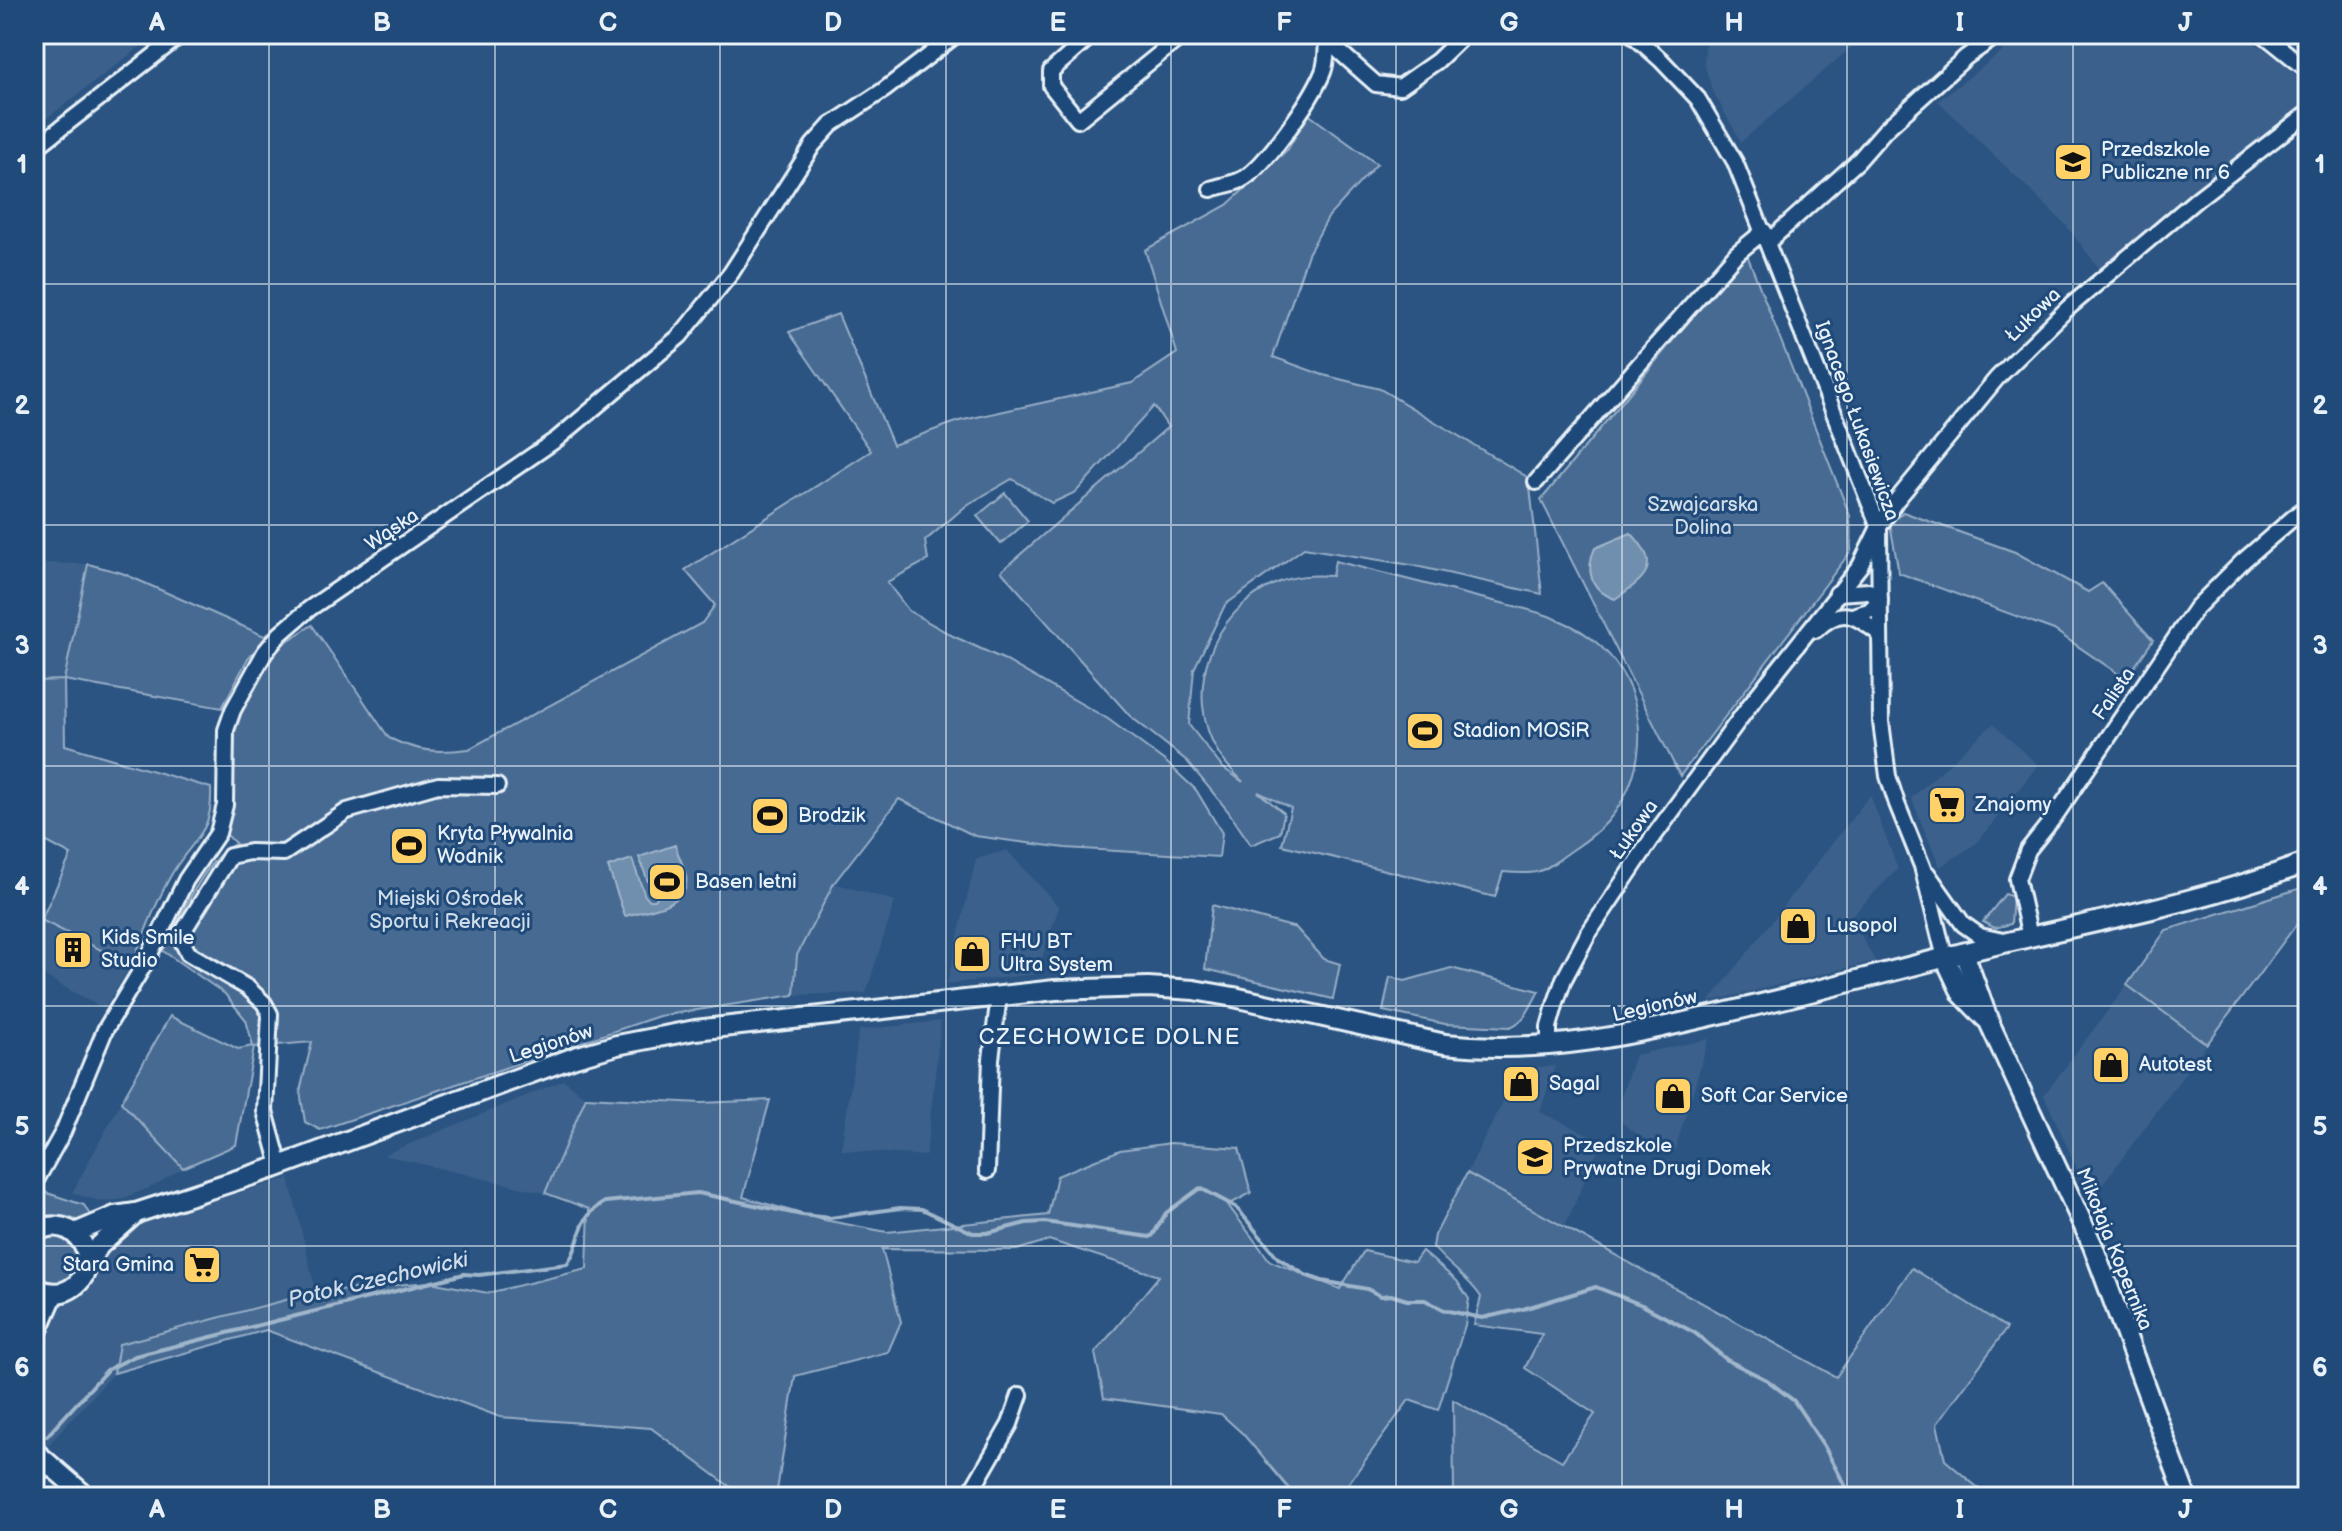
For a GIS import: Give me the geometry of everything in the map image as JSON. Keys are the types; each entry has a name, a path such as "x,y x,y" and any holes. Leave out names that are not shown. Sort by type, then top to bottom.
{"street":[{"path":"34,149 182,34"},
{"name":"Wąska","path":"34,1184 63,1132 105,1030 147,960 186,880 215,838 225,805 226,730 247,681 280,634 309,609 557,439 680,336 731,273 813,145 831,125 884,90 957,34"},
{"path":"1093,34 1051,71 1051,86 1078,120 1184,34"},
{"path":"1324,38 1376,84 1400,87 1437,61 1465,34"},
{"name":"Ignacego Łukasiewicza","path":"1632,34 1698,99 1735,162 1879,527 1881,722 1888,776 1922,866 1945,958"},
{"path":"1536,482 1736,254 1766,236 1858,161 1885,130 1955,67 1999,34"},
{"path":"2263,34 2308,70"},
{"path":"1211,189 1241,180 1269,154 1325,68 1324,38"},
{"name":"Łukowa","path":"1549,1046 1549,1027 1564,979 1588,934 1651,840 1788,654 1867,555 1879,527 1895,502 1997,378 2068,308 2197,199 2308,113"},
{"name":"Falista","path":"2030,937 2017,879 2028,850 2055,816 2196,608 2243,561 2308,505"},
{"path":"1837,593 1869,591 1880,600"},
{"name":"Łukowa","path":"1788,654 1826,621 1840,615 1869,611 1880,600"},
{"path":"1855,615 1880,634"},
{"path":"280,1166 265,1111 270,1014 264,1003 248,988 188,953 182,941 184,930 230,856 250,852 284,853 347,811 438,785 497,786"},
{"path":"215,838 230,856"},
{"name":"Legionów","path":"75,1233 115,1216 136,1213 280,1166 540,1069 617,1045 695,1030 999,996 1110,987 1194,990 1445,1044 1479,1048 1549,1046 1629,1035 1853,982 2209,893 2308,862"},
{"name":"Ignacego Łukasiewicza","path":"1922,866 1963,924"},
{"path":"1963,924 1980,936 2008,942"},
{"path":"1963,924 1964,953"},
{"name":"Mikołaja Kopernika","path":"1964,953 1989,1022 2093,1246 2186,1497"},
{"name":"Mikołaja Kopernika","path":"1945,958 1962,994 1989,1022"},
{"path":"987,1171 991,1059 999,996"},
{"name":"Legionów","path":"54,1293 64,1292 80,1281 87,1263 100,1245 136,1213"},
{"path":"38,1226 66,1228 75,1233 87,1251 87,1263"},
{"path":"34,1287 54,1293 34,1339"},
{"path":"968,1497 1010,1424 1020,1395"},
{"path":"34,1451 87,1497"}],"shaded area":[{"path":"34,34 157,34 34,128"},
{"path":"1706,34 1867,34 1741,142 1712,90 1704,63"},
{"name":"Przedszkole Publiczne nr 6","path":"2025,34 2242,34 2281,61 2308,85 2308,102 2099,268 2064,223 1938,101"},
{"path":"1631,533 1646,554 1647,570 1615,599 1595,585 1590,564 1595,548"},
{"path":"34,563 88,564 64,680 34,681"},
{"path":"1993,724 2038,765 1977,843 1940,867 1911,798"},
{"path":"1870,795 1898,869 1851,916 1875,961 1709,1002"},
{"name":"Basen letni","path":"675,845 686,876 682,894 655,909 625,916 608,867 632,859 645,896 655,900 657,890 650,887 639,857"},
{"path":"1007,850 1059,907 1037,974 947,984 976,859"},
{"path":"834,883 895,901 866,993 794,995 797,955"},
{"path":"41,920 131,965 104,1009 34,970 34,934"},
{"path":"2127,985 2207,1044 2091,1200 2044,1095"},
{"path":"941,1021 926,1156 841,1150 859,1030"},
{"path":"1709,1039 1675,1150 1645,1140 1621,1122 1620,1100 1635,1055"},
{"name":"Przedszkole Prywatne Drugi Domek","path":"1555,1066 1540,1112 1602,1141 1565,1226 1467,1173 1520,1068"},
{"path":"564,1080 586,1097 545,1193 383,1155"},
{"path":"121,1102 183,1168 154,1186 119,1200 100,1201 72,1193"},
{"path":"289,1178 316,1292 119,1344 114,1373 43,1451 34,1439 34,1350 49,1314 63,1301 77,1297 90,1284 100,1257 122,1233 148,1220"}],"green space":[{"name":"Miejski Ośrodek Sportu i Rekreacji","path":"1308,114 1377,164 1329,216 1308,254 1273,357 1323,375 1380,389 1529,478 1542,594 1411,565 1304,548 1225,605 1194,669 1189,725 1222,767 1243,782 1221,758 1208,730 1203,705 1209,655 1235,612 1254,596 1291,578 1332,576 1335,561 1521,608 1565,622 1591,638 1610,656 1625,678 1634,701 1639,726 1633,777 1622,800 1595,833 1542,870 1503,872 1495,897 1282,845 1291,808 1258,792 1284,813 1280,833 1251,845 1187,761 1130,716 1001,571 1168,427 1154,406 1076,492 1052,503 1012,479 967,505 925,541 928,560 887,582 909,611 1003,659 1108,719 1166,762 1196,790 1222,833 1219,857 1065,848 975,836 899,799 834,883 797,955 794,995 659,1016 320,1130 305,1122 300,1091 312,1042 254,1047 236,1145 183,1168 121,1102 170,1016 238,1049 253,1046 246,1020 225,994 163,951 204,875 225,850 236,844 226,834 231,803 233,731 258,677 283,644 312,625 389,738 428,750 469,749 702,623 715,605 685,570 871,451 789,332 838,314 893,445 959,421 1132,383 1177,353 1145,250 1227,205 1288,149"},
{"name":"Szwajcarska Dolina","path":"1746,252 1850,516 1851,551 1680,776 1541,500"},
{"path":"1005,493 1028,521 1001,544 977,516"},
{"path":"1903,512 2015,552 2088,592 2102,583 2153,640 2126,679 2054,630 1899,573 1890,524"},
{"path":"88,564 122,573 267,637 248,658 222,708 64,680"},
{"path":"64,680 65,745 211,788 205,826 167,883 131,965 41,920 71,855 34,835 34,681"},
{"path":"2308,886 2308,909 2207,1044 2127,985 2166,930"},
{"path":"2005,894 2013,897 2011,924 1995,928 1983,922"},
{"path":"1212,905 1296,928 1324,959 1340,964 1333,999 1205,969"},
{"path":"1451,968 1539,991 1524,1017 1510,1027 1445,1024 1383,1011 1390,977 1405,981"},
{"path":"586,1097 701,1103 770,1100 743,1197 819,1219 887,1232 1048,1215 1057,1176 1120,1150 1171,1143 1239,1148 1251,1193 1228,1205 1270,1261 1340,1289 1364,1251 1414,1262 1422,1251 1457,1281 1469,1299 1465,1325 1438,1410 1409,1400 1341,1497 1296,1497 1243,1434 1221,1414 1104,1398 1095,1353 1159,1276 1049,1240 1017,1250 882,1249 901,1322 888,1352 795,1376 776,1497 744,1497 651,1428 500,1417 266,1330 114,1373 119,1344 316,1292 430,1282 488,1293 587,1269 589,1209 545,1193"},
{"path":"1467,1173 1836,1377 1912,1268 2007,1328 1937,1424 1945,1460 1989,1497 1451,1497 1454,1493 1453,1400 1562,1461 1595,1414 1525,1368 1542,1334 1474,1325 1481,1297 1433,1247 1435,1235"},
{"path":"38,1190 84,1205 94,1222 34,1211 34,1194"},
{"path":"55,1235 72,1242 79,1259 72,1276 55,1283 38,1276 31,1259 38,1242"}],"waterway":[{"name":"Potok Czechowicki","path":"47,1436 107,1370 135,1356 464,1274 479,1275 567,1264 583,1224 605,1202 698,1193 830,1218 900,1208 922,1209 973,1233 1045,1222 1150,1237 1166,1213 1200,1188 1236,1207 1278,1258 1305,1275 1322,1281 1367,1289 1381,1296 1425,1300 1444,1310 1482,1318 1596,1287 1642,1305 1695,1333 1727,1360 1767,1380 1794,1401 1824,1446 1851,1497"}],"place":[{"name":"Przedszkole Publiczne nr 6","path":"2073,162"},
{"name":"Stadion MOSiR","path":"1425,731"},
{"name":"Znajomy","path":"1947,805"},
{"name":"Brodzik","path":"770,816"},
{"name":"Kryta Pływalnia Wodnik","path":"409,846"},
{"name":"Basen letni","path":"667,882"},
{"name":"Lusopol","path":"1798,926"},
{"name":"Kids Smile Studio","path":"73,950"},
{"name":"FHU BT Ultra System","path":"972,954"},
{"name":"Autotest","path":"2111,1065"},
{"name":"Sagal","path":"1521,1084"},
{"name":"Soft Car Service","path":"1673,1096"},
{"name":"Przedszkole Prywatne Drugi Domek","path":"1535,1157"},
{"name":"Stara Gmina","path":"202,1265"}],"district":[{"name":"CZECHOWICE DOLNE","path":"1110,1037"}]}
